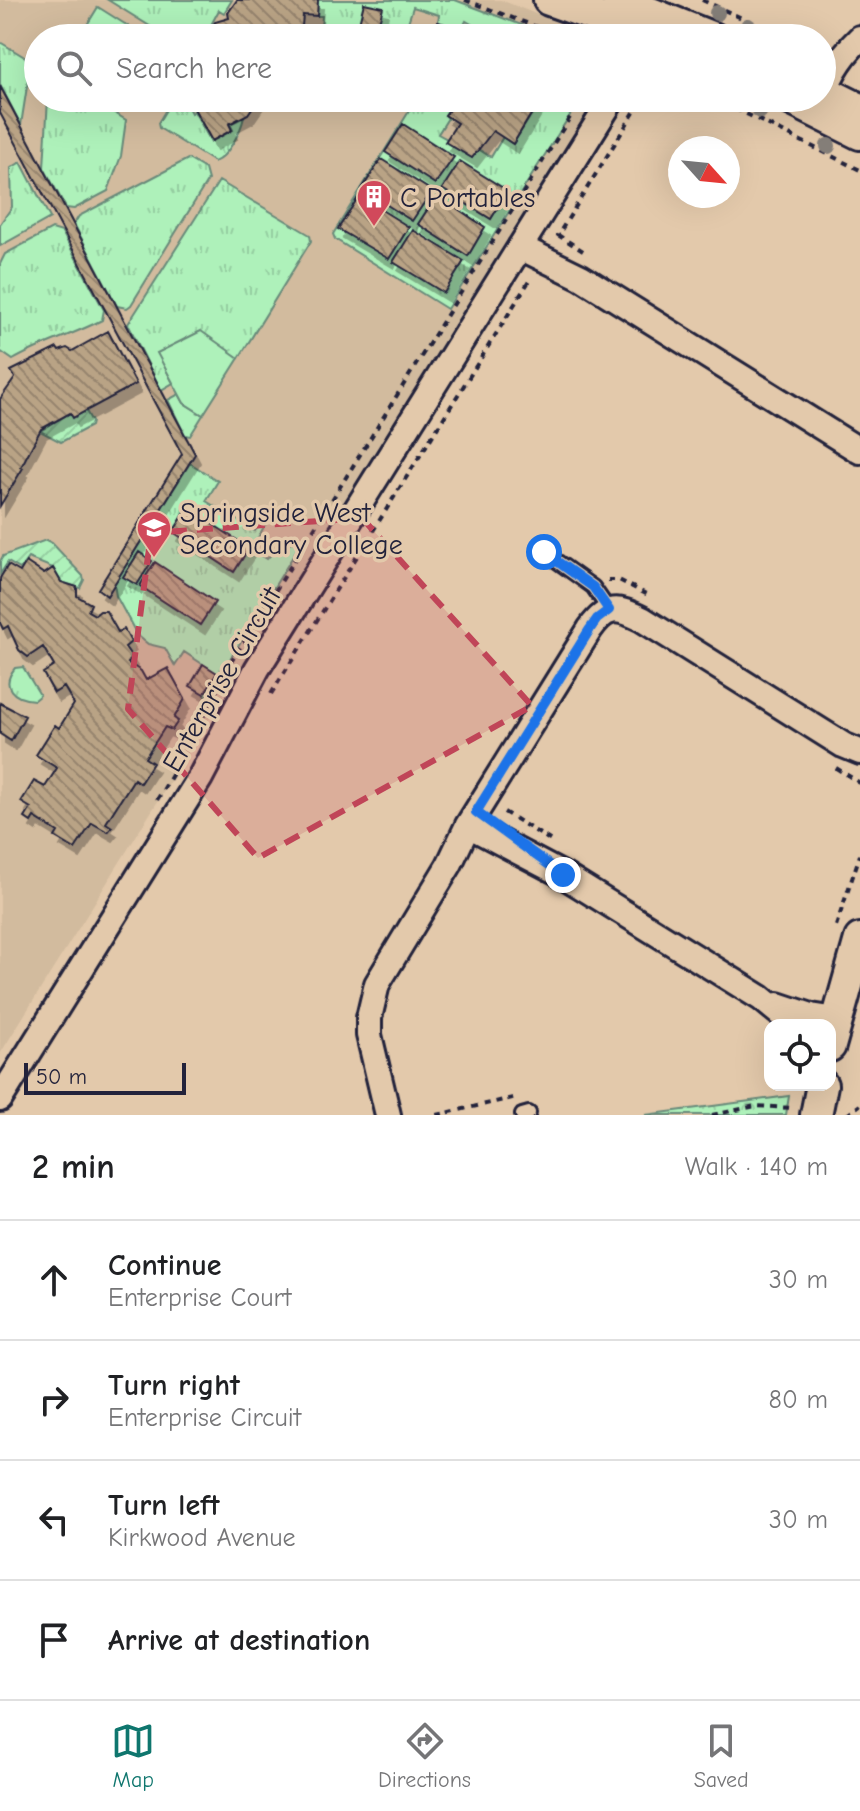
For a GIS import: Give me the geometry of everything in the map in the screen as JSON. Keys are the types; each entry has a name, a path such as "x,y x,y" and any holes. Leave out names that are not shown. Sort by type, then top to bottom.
{"street":[{"path":"618,0 678,24"},
{"path":"569,2 619,24"},
{"path":"836,75 838,63 860,38"},
{"path":"836,94 860,55"},
{"path":"836,105 860,134"},
{"name":"Enterprise Circuit","path":"0,1099 200,778 257,669 604,112"},
{"path":"524,241 550,248 581,277 860,451"},
{"path":"388,1115 369,1035 372,1001 387,966 443,875 472,819 597,619 609,610 618,610 642,619 843,745 860,752"},
{"path":"472,819 761,998 787,1019"},
{"path":"836,1023 860,939"},
{"path":"761,998 814,1019"},
{"path":"803,1111 818,1091"}],"lane":[{"path":"544,552 593,587 609,610"}],"path":[{"path":"465,0 529,24"},
{"path":"702,0 755,24"},
{"path":"265,705 634,112"},
{"path":"742,112 860,170"},
{"path":"550,248 584,251"},
{"path":"834,767 860,783"},
{"path":"437,1115 517,1097"},
{"path":"847,1115 860,1105"},
{"path":"712,1115 756,1106 803,1111"}],"highlighted area":[{"path":"362,518 532,706 258,858 128,709 151,533"}],"shaded area":[{"name":"Springside West Secondary College","path":"0,0 501,0 560,24 24,24 24,112 588,112 0,1054"}],"green space":[{"path":"108,0 232,0 224,13 219,10 212,24 147,24"},
{"path":"318,0 455,0 519,24 471,24 466,21 464,24 445,24 438,22 439,15 413,7 408,24 321,24 322,16 317,16"},
{"path":"98,7 125,24 88,24"},
{"path":"0,42 24,57 21,125 0,85"},
{"path":"47,112 113,112 126,120 121,156 108,191 74,209 66,208 44,168"},
{"path":"165,112 195,112 211,142 233,130 230,124 244,117 233,143 214,162 159,128 158,123"},
{"path":"409,112 447,112 445,115 448,118 438,134 472,158 478,149 491,157 503,137 513,144 533,112 572,112 447,309 335,239 333,234"},
{"path":"188,159 205,169 208,180 131,305 127,308 117,306 74,224 79,216"},
{"path":"21,162 50,218 0,246 0,224 12,207 11,168"},
{"path":"219,181 310,235 311,241 239,358 218,345 158,353 173,383 161,390 128,324"},
{"path":"52,229 62,232 104,310 102,320 13,360 0,351 0,264 5,254"},
{"path":"201,331 239,358 203,415 184,403 157,353"},
{"path":"179,394 184,403 203,415 190,436 185,435 168,400"},
{"path":"86,411 91,426 61,442 40,431 70,413"},
{"path":"190,463 218,481 206,501 255,531 265,518 267,521 252,549 267,559 282,545 301,543 207,697 204,694 216,673 184,652 175,666 165,648 148,644 137,635 116,596 114,584"},
{"path":"46,540 83,576 80,588 61,582 53,568 28,558 20,569 8,562 0,574 3,556"},
{"path":"23,667 40,695 34,700 20,697 9,686 15,668"},
{"path":"789,1096 786,1115 645,1115"}],"building":[{"path":"237,0 318,0 317,16 303,15 302,24 214,24 229,18 228,13"},
{"path":"364,3 383,7 379,24 359,24"},
{"path":"0,86 195,454 107,596 98,589 182,454 0,113"},
{"path":"196,112 249,112 229,124 232,130 212,141"},
{"path":"447,112 532,112 513,144 493,131 472,158 445,142 457,123 445,115"},
{"name":"C Portables","path":"403,124 454,157 435,184 385,152"},
{"name":"C Portables","path":"381,159 432,191 412,221 362,189"},
{"name":"C Portables","path":"460,161 508,191 491,219 442,189"},
{"name":"C Portables","path":"437,195 485,227 468,256 418,224"},
{"name":"C Portables","path":"359,196 409,227 389,259 338,229"},
{"name":"C Portables","path":"413,230 464,261 444,293 393,262"},
{"path":"108,331 136,384 73,418 70,413 41,429 23,468 0,506 0,399 15,378 11,371 57,348 59,351 67,348 72,351"},
{"path":"188,508 249,548 234,572 173,532"},
{"path":"139,552 152,561 137,585 123,577"},
{"path":"26,562 44,574 53,568 61,582 77,587 77,596 91,604 88,611 95,615 106,611 118,632 124,629 131,642 125,647 132,657 128,663 141,671 146,680 168,668 185,699 174,718 178,721 172,730 165,727 145,758 153,763 140,783 134,779 106,823 112,827 108,832 92,823 75,849 55,837 58,832 47,825 34,817 31,822 25,818 31,808 21,802 34,781 45,787 57,768 36,755 55,725 59,728 74,704 64,687 54,693 43,673 54,666 43,647 28,657 19,650 8,626 3,629 0,623 0,578 8,565 20,572"},
{"path":"155,562 215,602 200,625 140,586"},
{"path":"203,664 217,673 204,694 190,686"},
{"path":"0,703 25,716 11,741 0,734"}],"place":[{"name":"C Portables","path":"374,228"},
{"name":"Springside West Secondary College","path":"154,559"}],"route":[{"path":"544,552 593,587 609,610 590,629 476,812 563,875"}]}
